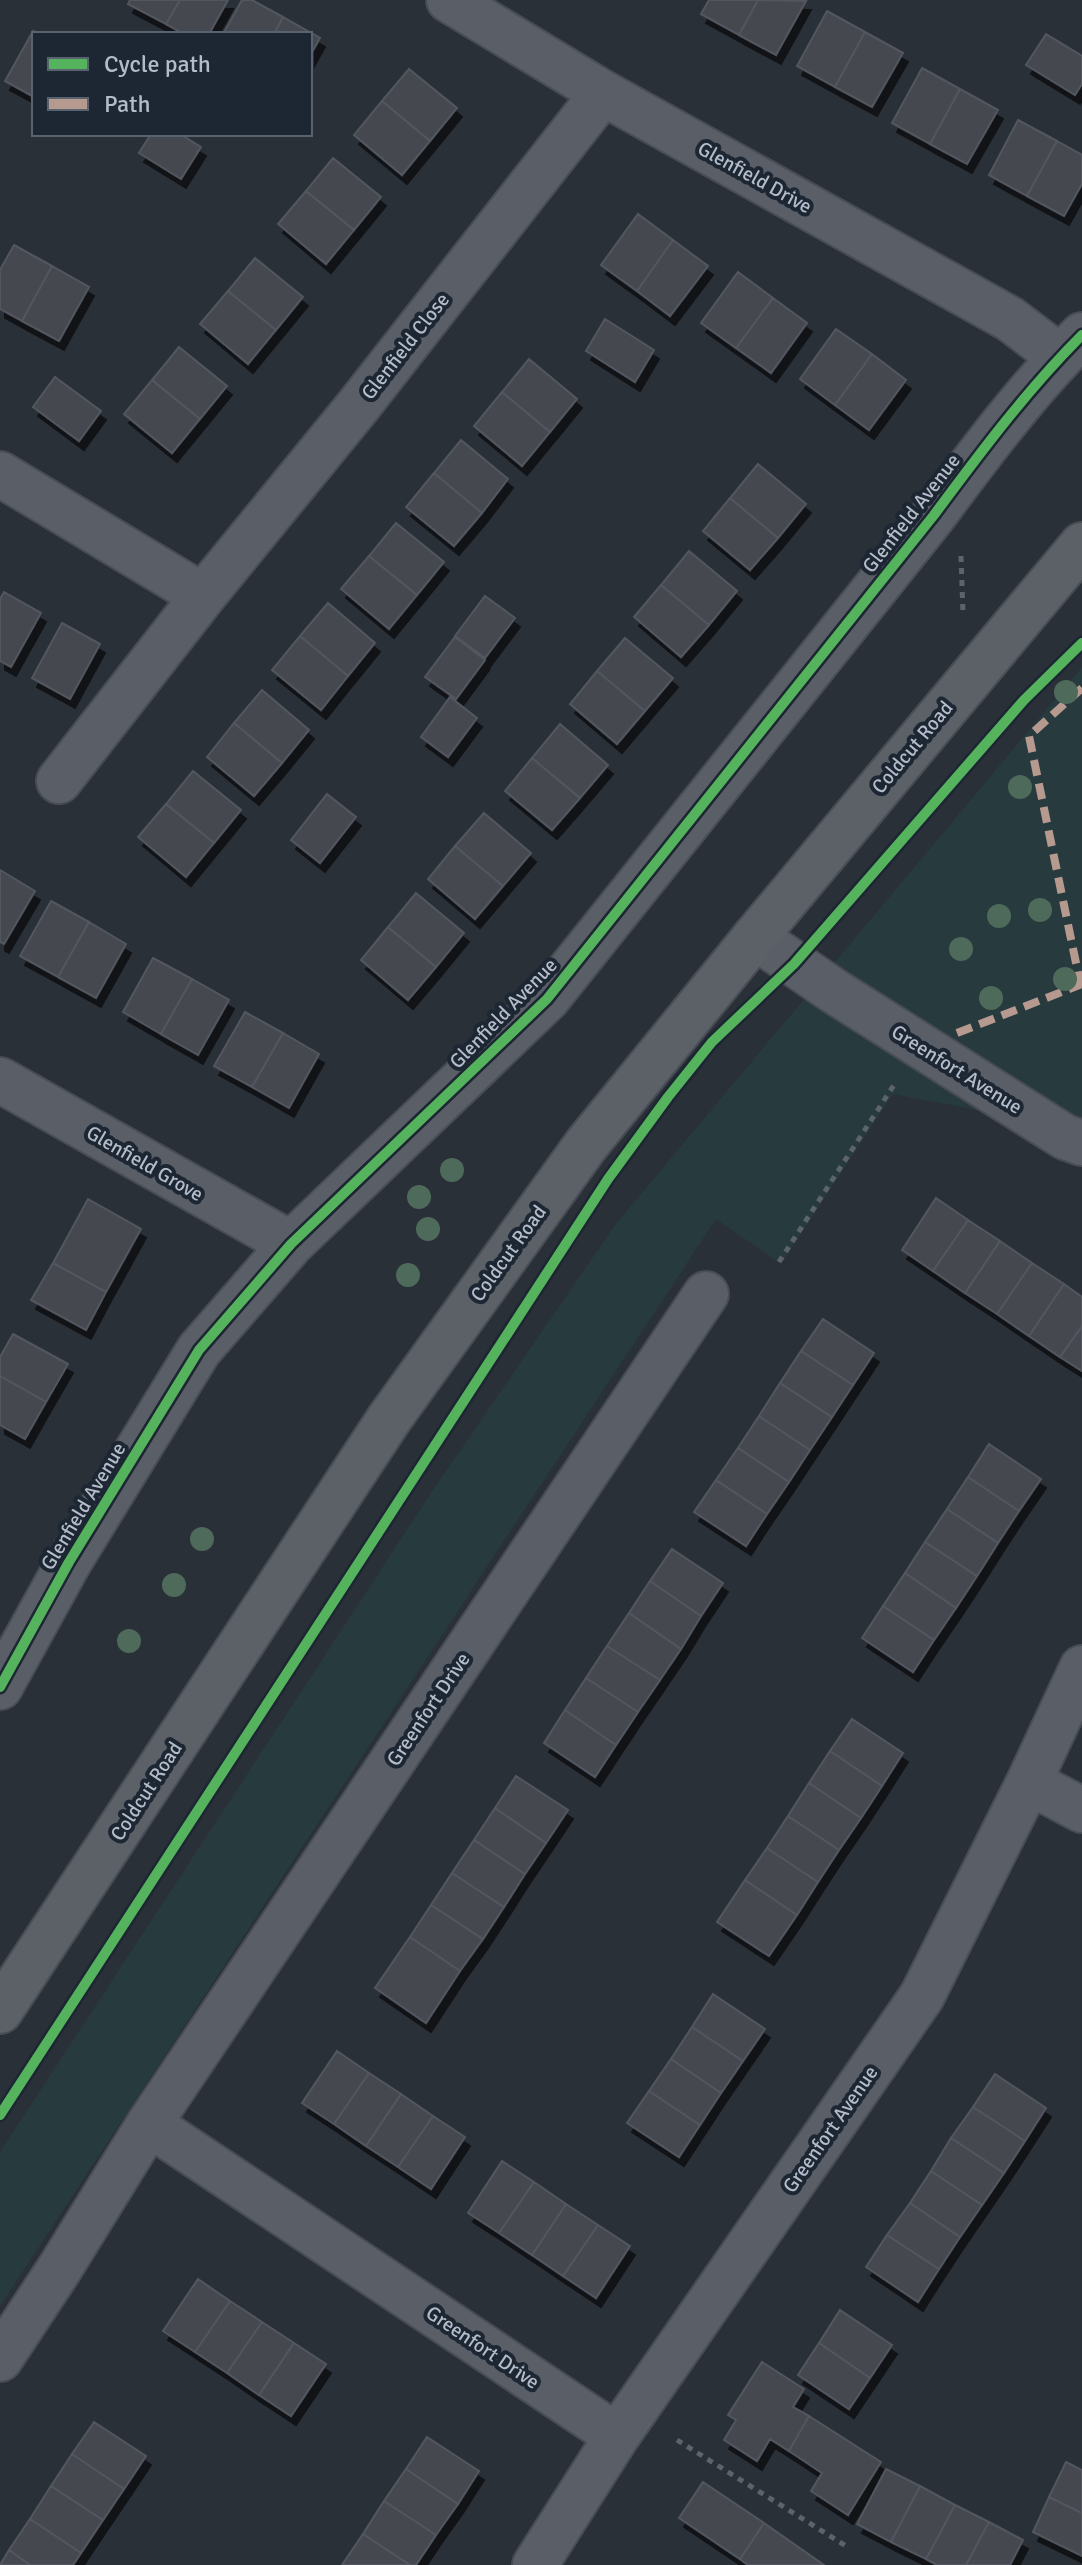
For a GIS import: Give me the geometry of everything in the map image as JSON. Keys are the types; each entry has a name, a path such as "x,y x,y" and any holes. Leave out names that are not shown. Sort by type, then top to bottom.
{"main road":[{"name":"Coldcut Road","path":"0,2011 389,1419 586,1145 1082,545"}],"street":[{"name":"Glenfield Drive","path":"449,0 603,93 1010,319 1071,346"},
{"name":"Glenfield Close","path":"59,781 603,93"},
{"name":"Glenfield Avenue","path":"0,1687 69,1562 199,1350 291,1244 547,999 974,461 1071,346"},
{"path":"0,474 203,596"},
{"name":"Greenfort Avenue","path":"755,937 834,991 1065,1137 1082,1143"},
{"name":"Glenfield Grove","path":"0,1080 291,1244"},
{"name":"Greenfort Drive","path":"0,2359 149,2124 706,1294"},
{"name":"Greenfort Avenue","path":"535,2565 617,2436 922,1996 1082,1668"},
{"path":"1029,1782 1082,1810"},
{"name":"Greenfort Drive","path":"149,2124 617,2436"}],"path":[{"path":"960,548 963,615"},
{"path":"779,1262 894,1085"},
{"path":"677,2440 846,2546"}],"green space":[{"path":"1082,667 1082,1130 893,1094 781,1264 716,1219 0,2306 0,2152 431,1493 615,1225"}],"building":[{"path":"130,0 180,0 166,24 128,4"},
{"path":"180,0 228,0 210,32 180,32 166,24"},
{"path":"242,0 252,0 283,17 275,32 224,32"},
{"path":"709,0 758,0 739,35 701,14"},
{"path":"758,0 806,1 776,55 739,35"},
{"path":"827,11 865,32 835,87 797,66"},
{"path":"283,17 309,32 275,32"},
{"path":"865,32 903,53 872,107 835,87"},
{"path":"32,33 32,96 5,81"},
{"path":"312,33 320,38 312,52"},
{"path":"1046,34 1082,56 1082,84 1075,95 1026,65"},
{"path":"922,68 960,89 930,144 892,123"},
{"path":"409,69 457,108 430,141 382,101"},
{"path":"960,89 998,110 967,164 930,144"},
{"path":"382,101 430,141 402,175 354,135"},
{"path":"1018,120 1057,141 1027,196 989,175"},
{"path":"150,136 183,136 201,147 181,179 139,153"},
{"path":"1057,141 1082,155 1082,184 1064,216 1027,196"},
{"path":"333,158 381,197 354,230 306,191"},
{"path":"306,191 354,230 326,264 278,224"},
{"path":"638,214 673,240 637,291 601,265"},
{"path":"673,240 708,266 670,316 637,291"},
{"path":"14,245 52,266 22,321 0,309 0,270"},
{"path":"255,258 303,297 276,330 228,291"},
{"path":"52,266 89,287 59,341 22,321"},
{"path":"738,272 773,298 736,348 701,323"},
{"path":"228,291 276,330 248,364 200,324"},
{"path":"773,298 807,323 771,373 736,348"},
{"path":"605,319 654,350 635,382 586,351"},
{"path":"836,329 872,354 835,405 800,379"},
{"path":"179,347 227,386 200,419 152,380"},
{"path":"872,354 906,380 869,430 835,405"},
{"path":"529,359 577,399 550,432 502,392"},
{"path":"55,377 101,411 79,441 33,407"},
{"path":"152,380 200,419 172,453 124,414"},
{"path":"502,392 550,432 522,466 474,426"},
{"path":"461,440 508,479 482,513 434,473"},
{"path":"758,464 806,504 778,538 730,498"},
{"path":"434,473 482,513 454,546 406,507"},
{"path":"730,498 778,538 750,570 703,531"},
{"path":"396,523 444,562 417,595 369,556"},
{"path":"689,551 737,591 709,625 661,585"},
{"path":"369,556 417,595 389,629 341,589"},
{"path":"661,585 709,625 681,657 634,617"},
{"path":"4,592 41,613 11,667 0,661 0,599"},
{"path":"485,596 515,618 485,658 455,636"},
{"path":"328,603 375,643 348,676 300,636"},
{"path":"62,623 100,644 70,699 32,678"},
{"path":"300,636 348,676 321,710 272,670"},
{"path":"455,637 485,660 456,699 425,677"},
{"path":"625,638 673,678 645,711 597,671"},
{"path":"597,671 645,711 617,744 570,704"},
{"path":"262,690 309,730 282,763 234,723"},
{"path":"450,697 477,718 448,757 421,737"},
{"path":"234,723 282,763 254,796 207,757"},
{"path":"560,724 608,765 580,798 532,758"},
{"path":"532,758 580,798 552,830 505,791"},
{"path":"193,771 241,810 214,843 166,804"},
{"path":"327,794 356,817 320,863 291,840"},
{"path":"166,804 214,843 186,877 138,837"},
{"path":"484,813 531,853 503,886 455,846"},
{"path":"455,846 503,886 475,919 428,879"},
{"path":"0,870 35,891 4,944 0,942"},
{"path":"416,893 464,933 436,967 388,927"},
{"path":"51,901 89,922 58,977 20,956"},
{"path":"89,922 126,944 96,998 58,977"},
{"path":"388,927 436,967 408,1000 361,960"},
{"path":"153,958 192,979 161,1034 123,1012"},
{"path":"192,979 229,1000 198,1055 161,1034"},
{"path":"245,1012 283,1033 252,1087 214,1066"},
{"path":"283,1033 319,1054 289,1108 252,1087"},
{"path":"936,1198 968,1220 933,1271 902,1250"},
{"path":"88,1199 141,1229 106,1292 53,1263"},
{"path":"968,1220 1000,1241 965,1293 933,1271"},
{"path":"1000,1241 1032,1263 997,1314 965,1293"},
{"path":"53,1263 106,1292 86,1330 31,1300"},
{"path":"1032,1263 1064,1284 1029,1336 997,1314"},
{"path":"1064,1284 1082,1297 1082,1326 1060,1357 1029,1336"},
{"path":"823,1319 874,1353 853,1385 801,1351"},
{"path":"1082,1326 1082,1371 1060,1357"},
{"path":"13,1334 68,1364 46,1402 0,1376 0,1357"},
{"path":"801,1351 853,1385 832,1417 780,1383"},
{"path":"0,1376 46,1402 25,1439 0,1425"},
{"path":"780,1383 832,1417 810,1450 759,1416"},
{"path":"759,1416 810,1450 789,1482 738,1448"},
{"path":"989,1444 1041,1479 1019,1511 968,1477"},
{"path":"738,1448 789,1482 767,1514 716,1480"},
{"path":"968,1477 1019,1511 998,1543 947,1509"},
{"path":"716,1480 767,1514 746,1546 694,1512"},
{"path":"947,1509 998,1543 977,1576 925,1542"},
{"path":"925,1542 977,1576 956,1608 905,1573"},
{"path":"672,1549 723,1583 701,1616 650,1581"},
{"path":"905,1573 956,1608 934,1640 883,1606"},
{"path":"650,1581 701,1616 681,1649 629,1613"},
{"path":"883,1606 934,1640 913,1672 862,1638"},
{"path":"629,1613 681,1649 660,1680 607,1646"},
{"path":"607,1646 660,1680 638,1712 586,1678"},
{"path":"586,1678 638,1712 616,1745 565,1710"},
{"path":"565,1710 616,1745 595,1777 544,1743"},
{"path":"852,1719 903,1753 882,1786 830,1751"},
{"path":"830,1751 882,1786 861,1818 809,1783"},
{"path":"516,1776 568,1810 546,1843 495,1808"},
{"path":"809,1783 861,1818 839,1850 788,1816"},
{"path":"495,1808 546,1843 525,1874 474,1840"},
{"path":"788,1816 839,1850 818,1882 767,1848"},
{"path":"474,1840 525,1874 504,1907 452,1873"},
{"path":"767,1848 818,1882 797,1915 745,1880"},
{"path":"452,1873 504,1907 483,1939 431,1905"},
{"path":"745,1880 797,1915 769,1956 717,1922"},
{"path":"431,1905 483,1939 460,1971 410,1937"},
{"path":"410,1937 460,1971 426,2023 375,1988"},
{"path":"713,1994 765,2029 743,2061 692,2027"},
{"path":"692,2027 743,2061 721,2093 671,2059"},
{"path":"337,2051 369,2073 334,2124 302,2103"},
{"path":"671,2059 721,2093 700,2125 649,2091"},
{"path":"369,2073 401,2094 366,2146 334,2124"},
{"path":"995,2074 1046,2108 1025,2141 973,2107"},
{"path":"649,2091 700,2125 679,2157 627,2123"},
{"path":"401,2094 433,2116 398,2167 366,2146"},
{"path":"973,2107 1025,2141 1004,2173 951,2138"},
{"path":"433,2116 465,2137 431,2189 398,2167"},
{"path":"951,2138 1004,2173 982,2205 931,2171"},
{"path":"502,2161 534,2182 499,2233 468,2213"},
{"path":"931,2171 982,2205 960,2237 910,2203"},
{"path":"534,2182 566,2204 532,2255 499,2233"},
{"path":"910,2203 960,2237 939,2269 887,2235"},
{"path":"566,2204 598,2225 563,2276 532,2255"},
{"path":"598,2225 630,2246 596,2298 563,2276"},
{"path":"887,2235 939,2269 918,2302 866,2267"},
{"path":"198,2279 230,2301 195,2352 163,2331"},
{"path":"230,2301 262,2322 227,2373 195,2352"},
{"path":"840,2310 892,2345 870,2378 819,2343"},
{"path":"262,2322 294,2343 259,2395 227,2373"},
{"path":"294,2343 326,2364 291,2416 259,2395"},
{"path":"819,2343 870,2378 849,2409 798,2375"},
{"path":"762,2362 804,2389 793,2407 809,2416 789,2451 770,2439 757,2461 724,2440 736,2420 728,2415"},
{"path":"809,2416 881,2462 848,2515 811,2491 822,2473 789,2451"},
{"path":"94,2422 146,2456 124,2489 72,2454"},
{"path":"427,2437 479,2471 458,2504 406,2469"},
{"path":"72,2454 124,2489 103,2520 51,2486"},
{"path":"1066,2462 1082,2470 1082,2513 1049,2497"},
{"path":"406,2469 458,2504 436,2535 384,2501"},
{"path":"886,2469 920,2486 891,2542 857,2524"},
{"path":"703,2482 764,2523 740,2559 679,2518"},
{"path":"51,2486 103,2520 81,2553 30,2519"},
{"path":"920,2486 955,2505 926,2559 891,2542"},
{"path":"1049,2497 1082,2513 1082,2556 1033,2532"},
{"path":"384,2501 436,2535 416,2565 410,2565 363,2534"},
{"path":"955,2505 989,2522 966,2565 937,2565 926,2559"},
{"path":"30,2519 81,2553 73,2565 30,2565 9,2550"},
{"path":"989,2522 1023,2540 1010,2565 966,2565"},
{"path":"764,2523 824,2565 748,2565 740,2559"},
{"path":"363,2534 410,2565 342,2565"},
{"path":"9,2550 30,2565 0,2565"}],"marked path":[{"path":"1082,688 1029,736 1082,992"},
{"path":"957,1033 1082,984"}],"cycle path":[{"path":"0,1687 69,1562 199,1350 291,1244 547,999 1005,422 1082,335"},
{"path":"0,2115 608,1179 668,1097 712,1042 794,964 1024,700 1082,643"}]}
